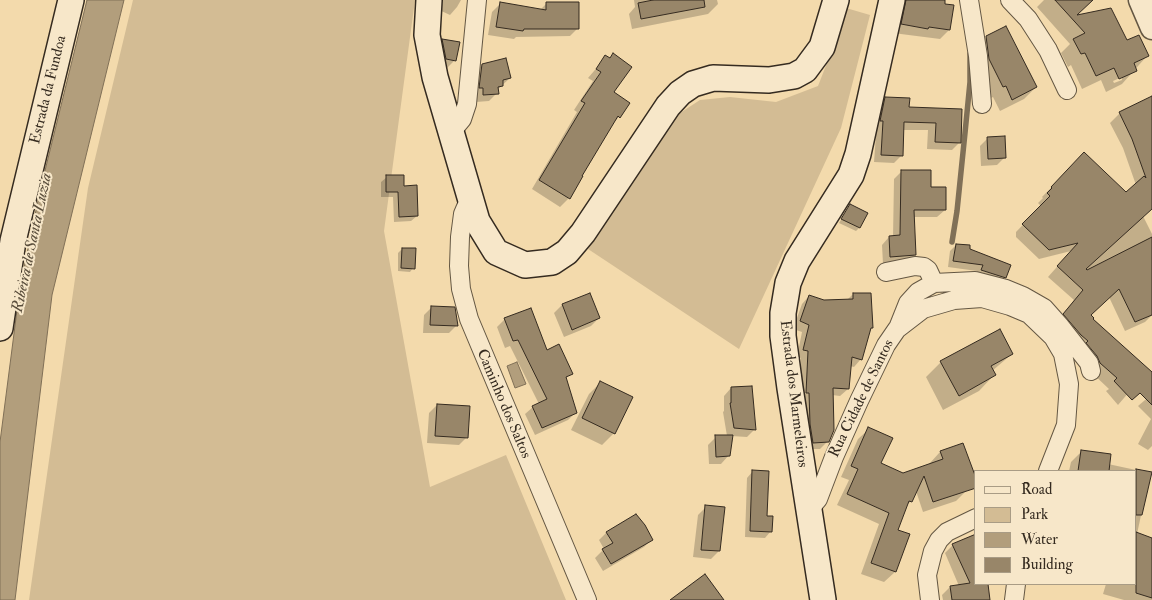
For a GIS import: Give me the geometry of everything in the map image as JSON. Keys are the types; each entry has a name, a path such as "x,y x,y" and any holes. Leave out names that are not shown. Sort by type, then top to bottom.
{"main road":[{"name":"Estrada da Fundoa","path":"0,328 14,241 71,0"},
{"path":"429,0 427,35 435,76 477,222 496,252 525,265 552,262 567,252 583,233 668,106 680,93 693,84 713,78 769,80 794,76 805,70 822,47 836,0"},
{"name":"Estrada dos Marmeleiros","path":"823,600 783,336 783,313 788,283 797,261 847,182 858,154 892,0"}],"street":[{"path":"452,131 462,119 467,104 476,0"},
{"path":"969,0 978,56 982,104"},
{"path":"1010,0 1028,18 1048,50 1067,90"},
{"path":"1140,0 1152,28"},
{"name":"Caminho dos Saltos","path":"472,203 463,214 458,266 461,289 469,319 587,600"},
{"path":"886,272 915,266 924,267 928,270 934,283"},
{"path":"897,329 908,303 918,292 934,283 975,281 1006,289 1044,308 1088,363 1091,371"},
{"name":"Rua Cidade de Santos","path":"808,511 818,499 859,401 886,345 897,329 923,309 954,300 982,298 1029,314 1053,337 1063,354 1069,384 1066,425 1048,470"},
{"path":"930,600 927,575 933,551 939,540 947,532 974,519"},
{"path":"1014,600 1016,585"}],"green space":[{"path":"133,0 415,0 384,231 430,487 506,455 566,600 29,600 88,188"},
{"path":"846,8 870,15 841,128 739,349 588,249 674,117 700,100 730,97 776,102 818,86 843,22"}],"water":[{"name":"Ribeira de Santa Luzia","path":"87,0 124,0 52,295 15,600 0,600 0,442 20,287 40,191"},
{"path":"517,362 526,384 515,388 507,366"}],"building":[{"path":"653,0 704,0 705,7 641,19 638,3"},
{"path":"906,0 945,0 945,4 954,5 950,30 929,27 928,29 901,24"},
{"path":"1055,0 1093,0 1077,15 1111,8 1127,40 1139,35 1149,56 1134,63 1137,71 1119,79 1114,68 1096,76 1085,53 1081,54 1073,39 1085,33"},
{"path":"500,2 546,10 546,2 579,2 579,29 524,29 523,31 496,27"},
{"path":"1006,26 1037,87 1012,100 1006,86 1003,87 989,59 986,36"},
{"path":"442,39 460,42 456,61 446,59"},
{"path":"613,53 632,67 614,92 630,103 620,118 618,116 570,199 539,180 585,103 581,101 601,72 596,69 605,55 610,58"},
{"path":"506,58 511,78 503,80 503,86 498,87 499,94 483,95 483,88 479,88 482,64"},
{"path":"1152,96 1152,209 1086,269 1152,237 1152,315 1135,322 1119,289 1091,315 1093,319 1152,372 1152,405 1140,393 1132,400 1114,381 1117,378 1100,363 1097,356 1086,343 1088,341 1063,314 1083,290 1057,266 1078,243 1049,250 1022,224 1050,196 1047,193 1051,187 1084,152 1126,192 1144,176 1146,178 1132,139 1119,112"},
{"path":"885,97 910,98 909,107 962,109 961,143 935,142 936,123 904,122 903,156 881,155 883,121 880,121"},
{"path":"1005,136 1006,158 988,159 987,137"},
{"path":"901,170 931,170 931,187 946,187 946,210 914,210 916,255 890,257 889,236 900,235"},
{"path":"386,175 404,175 404,186 417,185 418,216 399,217 398,192 386,192"},
{"path":"850,204 868,213 860,228 841,219"},
{"path":"956,244 970,245 970,249 1011,265 1006,278 981,270 983,265 953,261"},
{"path":"402,248 416,248 415,269 401,268"},
{"path":"590,293 600,318 572,330 562,304"},
{"path":"853,293 871,293 873,328 871,328 862,360 852,357 849,389 833,388 834,430 829,442 813,443 809,393 806,393 808,351 803,350 809,325 800,321 809,295 824,300 853,299"},
{"path":"431,306 455,307 458,326 430,325"},
{"path":"531,308 547,350 559,344 573,374 566,377 577,413 542,428 532,406 547,399 518,340 513,341 504,318"},
{"path":"1000,329 1013,354 991,366 996,375 959,396 940,361"},
{"path":"600,381 633,397 615,434 582,418"},
{"path":"752,386 756,430 734,428 730,403 731,387"},
{"path":"437,404 470,406 468,438 435,436"},
{"path":"868,427 893,438 881,463 903,473 943,459 940,451 963,443 974,473 974,489 933,502 924,476 912,502 909,501 898,530 910,534 896,572 871,563 889,513 847,494 858,469 851,466"},
{"path":"715,435 733,435 730,456 716,457"},
{"path":"1081,450 1111,454 1109,470 1078,470"},
{"path":"752,470 769,471 767,516 773,516 772,532 750,531"},
{"path":"1136,470 1152,472 1142,515 1137,515"},
{"path":"705,505 725,507 720,551 701,550"},
{"path":"636,514 645,525 653,540 611,564 602,549 613,543 606,532"},
{"path":"1137,532 1152,538 1152,598 1136,593"},
{"path":"974,535 974,585 988,585 990,600 952,600 950,586 970,583 952,544"},
{"path":"705,574 724,600 670,600"}],"waterway":[{"path":"952,242 957,211 970,82 970,54"}]}
